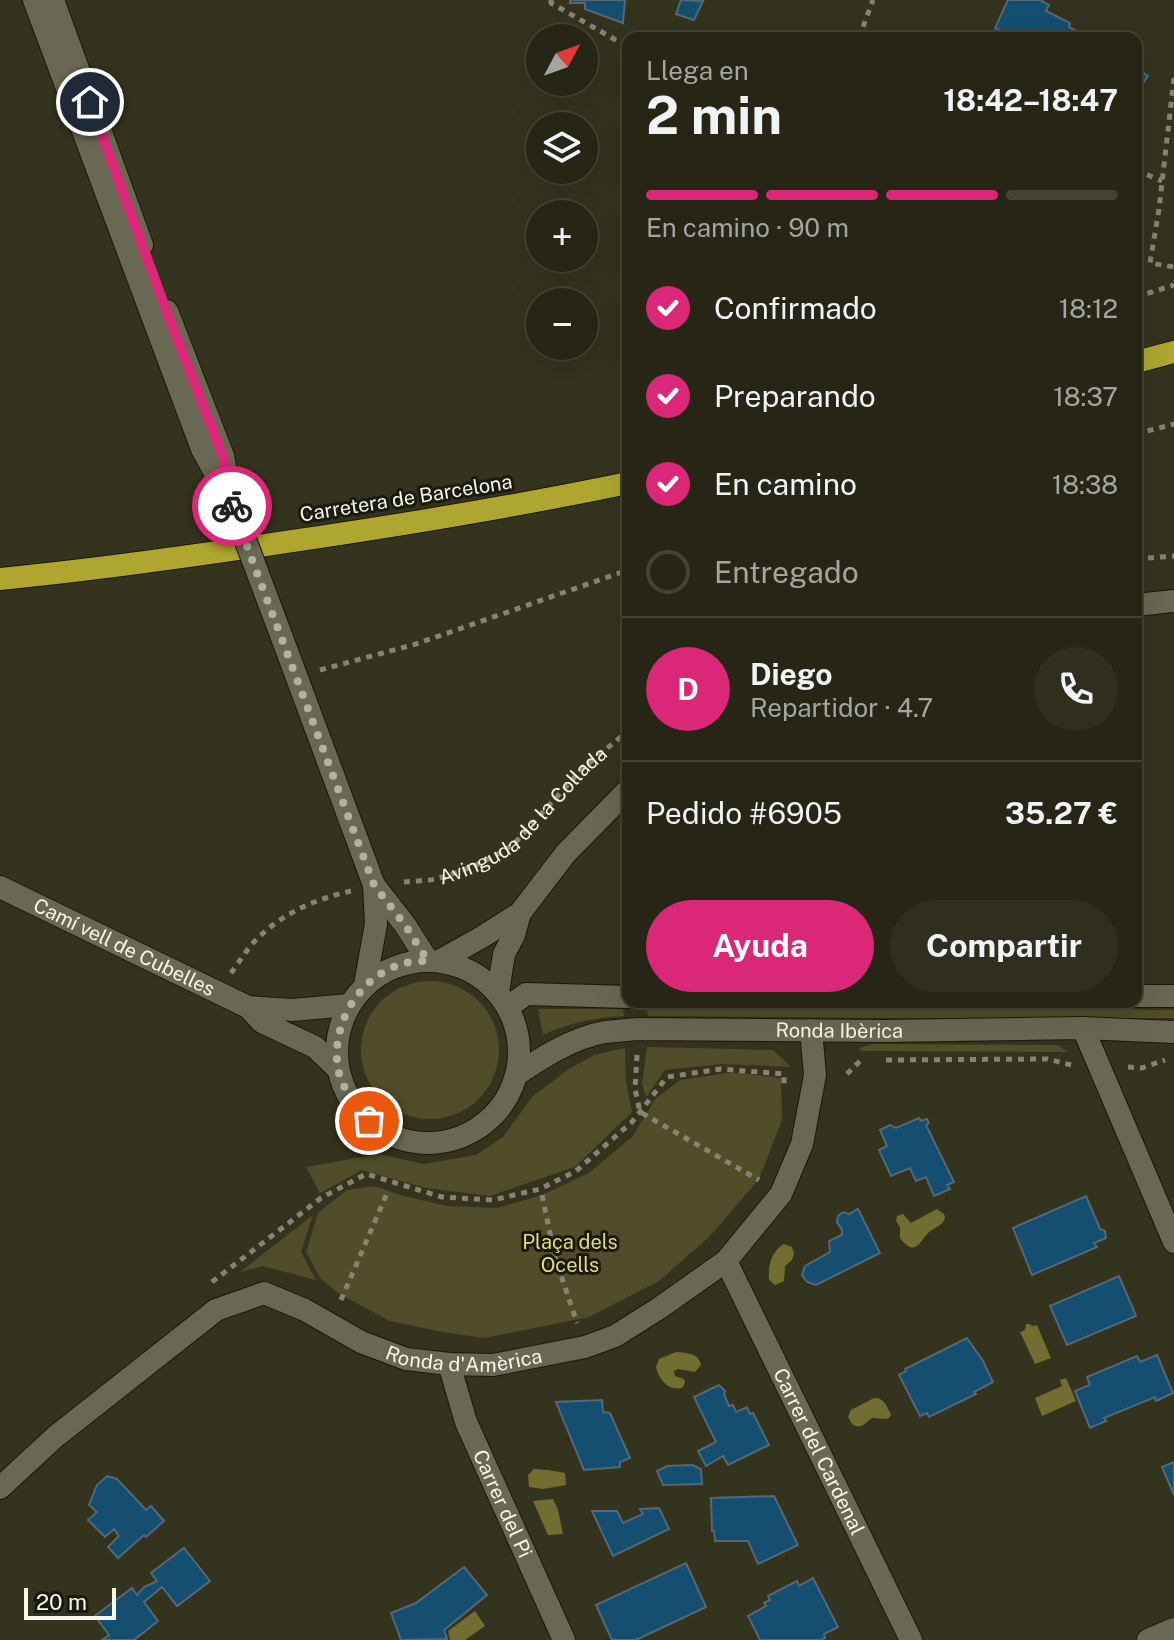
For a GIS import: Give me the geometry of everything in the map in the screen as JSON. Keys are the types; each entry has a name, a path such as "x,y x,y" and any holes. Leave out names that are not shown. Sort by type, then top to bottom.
{"highway":[{"path":"1142,360 1174,352"},
{"name":"Carretera de Barcelona","path":"0,579 103,569 345,533 622,484"}],"street":[{"path":"34,0 202,449 231,502 374,885 434,961"},
{"path":"53,0 223,456 231,502"},
{"path":"1142,604 1174,601"},
{"path":"434,961 482,937 520,913 566,853 622,796"},
{"path":"365,985 376,924 374,885"},
{"name":"Camí vell de Cubelles","path":"0,887 248,1007 292,1010 349,1005"},
{"path":"503,1000 504,954 514,935 520,913"},
{"path":"434,961 467,969 503,1000 517,1030 520,1052 516,1075 504,1103 483,1125 456,1139 425,1143 395,1137 369,1121 349,1098 338,1069 338,1036 349,1005 365,985 386,970 410,962 434,961"},
{"path":"503,1000 526,994 622,997"},
{"path":"1142,996 1174,996"},
{"name":"Camí vell de Cubelles","path":"248,1007 262,1022 315,1047 338,1069"},
{"path":"1083,1028 1174,1242"},
{"name":"Ronda Ibèrica","path":"516,1075 576,1040 603,1032 638,1029 1083,1028 1174,1032"},
{"name":"Ronda d'Amèrica","path":"0,1488 55,1437 216,1310 264,1293 305,1310 361,1342 406,1359 493,1365 585,1347 615,1336 726,1261 781,1194 802,1144 815,1075 811,1030"},
{"name":"Carrer del Cardenal","path":"726,1261 911,1640"},
{"name":"Carrer del Pi","path":"449,1364 466,1422 564,1640"},
{"path":"1148,1640 1174,1629"}],"path":[{"path":"551,0 551,3 622,44"},
{"path":"861,32 873,0"},
{"path":"1174,78 1150,263 1174,267"},
{"path":"1142,173 1162,181"},
{"path":"1142,295 1174,285"},
{"path":"1142,432 1174,424"},
{"path":"1142,559 1174,556"},
{"path":"295,676 416,644 622,572"},
{"name":"Avinguda de la Collada","path":"374,885 434,880 485,861 514,844 583,768 622,736"},
{"path":"215,993 257,938 286,915 320,898 374,885"},
{"path":"638,1029 635,1089 640,1112 781,1194"},
{"name":"Ronda Ibèrica","path":"847,1074 862,1059 1047,1059 1084,1069 1097,1065 1142,1068 1174,1058"},
{"path":"222,1281 214,1281 321,1198 366,1174 442,1197 493,1200 540,1189 576,1171 632,1122 667,1077 721,1069 784,1074 784,1090"},
{"path":"762,1182 767,1170"},
{"path":"329,1293 341,1300 388,1191"},
{"path":"542,1195 555,1257 577,1323"},
{"path":"563,1326 589,1321"}],"green space":[{"path":"430,981 456,987 479,1001 493,1024 499,1050 493,1076 479,1099 456,1113 430,1119 404,1113 381,1099 367,1076 361,1050 367,1024 381,1001 404,987"},
{"path":"538,1009 623,1009 624,1016 583,1021 543,1035"},
{"path":"647,1010 1174,1010 1174,1018 648,1016"},
{"path":"873,1044 1058,1045 1067,1052 861,1051 859,1048"},
{"path":"647,1047 773,1050 791,1067 722,1064 665,1070 646,1097 642,1084"},
{"path":"625,1048 626,1081 632,1112 575,1167 490,1196 426,1188 362,1170 320,1193 306,1167 379,1154 424,1164 476,1155 503,1137 532,1097 569,1069 594,1055"},
{"name":"Plaça dels Ocells","path":"727,1073 781,1078 782,1120 759,1179 710,1236 659,1281 589,1317 484,1338 390,1321 338,1293 321,1279 306,1252 318,1213 347,1190 375,1186 447,1206 497,1208 542,1195 589,1173 633,1136 655,1099 680,1080"},
{"path":"313,1215 301,1252 316,1280 262,1266 240,1272"}],"shaded area":[{"path":"937,1209 944,1214 942,1223 917,1246 905,1244 900,1238 897,1216 903,1214 911,1223"},
{"path":"784,1244 792,1247 794,1254 785,1266 784,1281 775,1285 769,1280 770,1265 773,1255"},
{"path":"1026,1324 1037,1325 1051,1358 1035,1364 1020,1332 1025,1330"},
{"path":"676,1352 695,1356 701,1365 695,1372 674,1371 675,1376 684,1379 682,1388 672,1388 665,1383 656,1367 659,1359"},
{"path":"1066,1378 1076,1401 1042,1416 1035,1398 1062,1386 1060,1380"},
{"path":"874,1398 885,1403 890,1417 872,1418 860,1426 852,1424 848,1417 851,1410"},
{"path":"534,1469 565,1473 566,1485 543,1489 529,1487 528,1475"},
{"path":"553,1499 563,1534 548,1535 533,1501"},
{"path":"475,1611 485,1626 465,1640 450,1640 448,1631"}],"building":[{"path":"570,0 625,0 623,23 585,9 585,3 570,3"},
{"path":"681,0 703,1 694,20 676,14"},
{"path":"1008,0 1040,0 1049,5 1046,11 1070,23 1069,27 1078,32 1003,32 995,28"},
{"path":"919,1118 921,1121 927,1119 929,1123 926,1125 954,1182 947,1185 950,1189 934,1196 926,1177 916,1181 910,1168 891,1176 879,1150 887,1146 880,1130 890,1125 896,1128"},
{"path":"1086,1196 1106,1238 1094,1243 1097,1247 1032,1275 1013,1228"},
{"path":"858,1209 880,1253 816,1285 807,1282 802,1275 805,1266 830,1252 829,1241 842,1235 838,1216"},
{"path":"1119,1276 1136,1316 1067,1345 1050,1306"},
{"path":"967,1338 993,1382 929,1417 927,1413 920,1416 899,1375 905,1369"},
{"path":"1157,1355 1173,1393 1104,1418 1106,1421 1090,1428 1075,1391 1090,1385 1087,1377 1137,1356 1140,1362"},
{"path":"719,1385 725,1391 729,1406 733,1405 736,1412 747,1407 750,1414 753,1413 769,1445 728,1465 723,1456 706,1466 698,1451 716,1442 694,1397"},
{"path":"602,1400 603,1412 610,1413 630,1458 620,1462 620,1467 584,1470 556,1402"},
{"path":"1174,1462 1174,1495 1162,1467"},
{"path":"692,1465 701,1469 702,1484 663,1485 657,1471 667,1466"},
{"path":"107,1476 117,1479 146,1510 151,1506 164,1521 118,1558 108,1547 119,1536 114,1529 105,1537 88,1520 97,1512 89,1505 97,1485"},
{"path":"774,1496 798,1545 758,1564 748,1541 715,1541 711,1498"},
{"path":"659,1508 669,1529 613,1556 592,1511 617,1511 623,1523 643,1514 640,1509"},
{"path":"184,1548 210,1581 177,1606 162,1587 144,1602 158,1621 134,1640 102,1640 109,1635 95,1616 132,1588 137,1595 144,1587 157,1581 151,1573"},
{"path":"686,1563 706,1607 636,1640 612,1640 596,1605"},
{"path":"464,1567 487,1595 444,1630 447,1639 401,1640 391,1613 416,1603"},
{"path":"813,1578 838,1627 824,1634 825,1638 821,1640 760,1640 748,1616 766,1606 764,1603 770,1600 768,1596 797,1581 799,1586"}],"way so far":[{"path":"232,506 374,885 428,961 410,962 386,970 365,985 349,1005 338,1036 338,1069 349,1098 369,1121"}],"route":[{"path":"90,102 223,456 232,506"}]}
